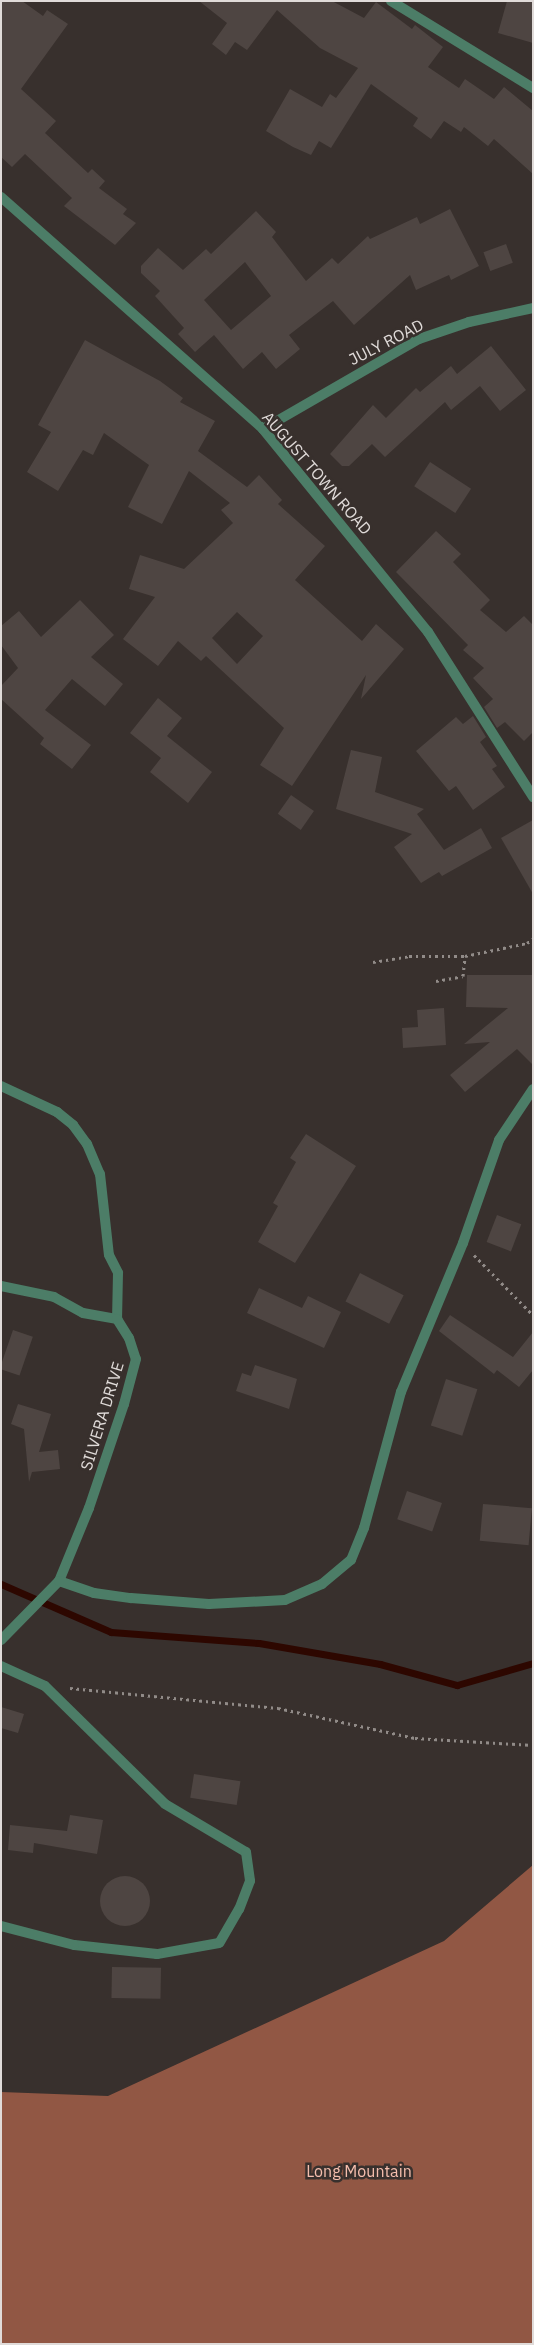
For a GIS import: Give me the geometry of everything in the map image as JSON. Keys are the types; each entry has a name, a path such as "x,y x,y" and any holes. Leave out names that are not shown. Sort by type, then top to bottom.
{"street":[{"path":"391,1 533,88"},
{"name":"AUGUST TOWN ROAD","path":"1,196 263,429 428,632 533,797"},
{"name":"JULY ROAD","path":"263,429 418,339 469,322 533,308"},
{"path":"1,1086 57,1112 74,1125 87,1144 100,1174 109,1255 118,1273 117,1319 83,1313 54,1297 1,1286"},
{"path":"1,1640 15,1623 59,1581 94,1593 131,1598 209,1604 285,1600 322,1584 351,1560 364,1528 401,1392 463,1243 499,1140 533,1089"},
{"name":"SILVERA DRIVE","path":"59,1581 89,1508 124,1404 136,1359 117,1319"},
{"path":"1,1666 45,1686 165,1804 246,1852 250,1881 239,1909 218,1943 210,1945 157,1954 74,1945 1,1926"}],"path":[{"path":"373,962 409,956 465,956 527,943 533,939"},
{"path":"436,981 463,976 465,956"},
{"path":"463,1243 521,1307 533,1315"},
{"path":"45,1686 278,1708 415,1738 533,1745"}],"green space":[{"name":"Long Mountain","path":"533,1865 533,2344 1,2344 1,2092 108,2096 444,1941"}],"building":[{"path":"1,1 22,1 43,16 47,10 68,24 21,89 56,121 45,133 88,173 92,169 105,181 99,188 127,209 123,214 136,223 115,245 64,206 72,198 25,154 12,167 1,157"},
{"path":"199,1 332,1 364,18 376,2 412,29 415,25 443,47 428,67 459,88 465,79 494,99 504,87 533,111 533,174 494,139 488,146 464,127 461,132 444,121 431,139 413,126 418,118 371,84 331,148 319,141 311,155 293,147 266,131 290,89 322,107 330,94 336,98 358,68 320,48 277,10 247,50 235,42 226,55 212,44 227,23"},
{"path":"507,1 533,1 533,43 498,33"},
{"path":"450,209 479,266 451,280 449,275 416,290 410,275 354,325 333,301 289,335 300,349 276,369 262,352 243,369 214,335 195,352 178,334 184,328 155,296 160,291 141,273 141,266 158,248 183,270 206,249 211,254 256,211 276,232 272,237 306,281 332,258 338,264 368,236 370,239 417,217 420,224","holes":["245,262 271,296 231,330 204,300"]},
{"path":"506,244 513,263 490,271 483,252"},
{"path":"85,340 160,381 183,398 180,402 215,421 198,451 247,487 259,475 282,500 278,504 325,546 295,580 362,641 376,624 404,649 361,699 366,675 292,786 260,765 284,728 206,656 201,661 178,641 158,666 123,639 155,597 129,589 140,555 184,569 233,523 221,510 230,503 189,471 162,524 128,507 149,465 104,433 93,455 83,450 58,491 27,472 51,432 38,425","holes":["237,612 263,636 237,664 212,638"]},
{"path":"491,346 526,390 500,411 480,386 451,410 445,402 385,457 372,444 349,466 342,466 330,454 373,405 386,418 416,388 420,392 451,366 457,374"},
{"path":"430,462 471,489 455,513 414,486"},
{"path":"436,531 461,554 453,562 490,600 480,610 506,632 524,616 533,625 533,732 524,741 505,722 497,728 484,707 493,699 473,678 484,668 463,650 468,645 396,572"},
{"path":"80,600 114,635 91,657 123,684 105,706 72,679 45,710 91,745 72,769 40,744 44,738 1,699 1,686 18,668 1,645 1,626 19,611 41,637"},
{"path":"158,698 182,718 167,736 212,772 188,803 150,772 161,758 130,733"},
{"path":"473,716 486,737 480,742 497,766 492,769 505,787 473,810 456,786 449,791 416,751 456,717 463,724"},
{"path":"351,750 382,757 375,792 424,809 417,814 444,850 481,828 492,848 442,876 439,872 421,883 394,847 412,834 336,809"},
{"path":"291,795 314,811 301,830 278,814"},
{"path":"533,820 533,894 501,838"},
{"path":"467,975 533,975 533,1065 517,1049 465,1092 450,1075 490,1042 464,1044 508,1008 466,1007"},
{"path":"444,1008 446,1045 403,1048 402,1028 418,1027 417,1010"},
{"path":"306,1134 356,1166 295,1263 258,1242 278,1206 273,1203 296,1162 290,1158"},
{"path":"497,1215 521,1224 511,1251 487,1242"},
{"path":"360,1273 404,1295 389,1324 345,1302"},
{"path":"259,1288 302,1308 308,1296 341,1312 324,1348 247,1313"},
{"path":"450,1315 513,1357 533,1332 533,1370 519,1387 497,1370 494,1374 439,1331"},
{"path":"13,1330 33,1337 20,1376 1,1369"},
{"path":"255,1365 297,1379 289,1409 236,1391 242,1373 251,1376"},
{"path":"446,1379 477,1389 462,1436 431,1426"},
{"path":"18,1404 51,1414 39,1452 58,1450 60,1469 32,1472 29,1482 24,1429 11,1424"},
{"path":"407,1491 442,1503 432,1531 397,1519"},
{"path":"483,1504 532,1508 529,1545 480,1541"},
{"path":"1,1707 24,1714 18,1733 1,1728"},
{"path":"194,1774 240,1781 237,1805 190,1798"},
{"path":"70,1815 103,1820 97,1854 34,1843 33,1853 8,1850 10,1825 67,1831"},
{"path":"120,1876 130,1876 143,1883 150,1896 150,1906 143,1919 130,1926 120,1926 111,1922 104,1915 100,1906 100,1896 104,1887 111,1880"},
{"path":"112,1967 161,1968 160,1999 111,1998"}],"waterway":[{"path":"1,1584 111,1632 259,1643 380,1664 457,1685 533,1663"}]}
